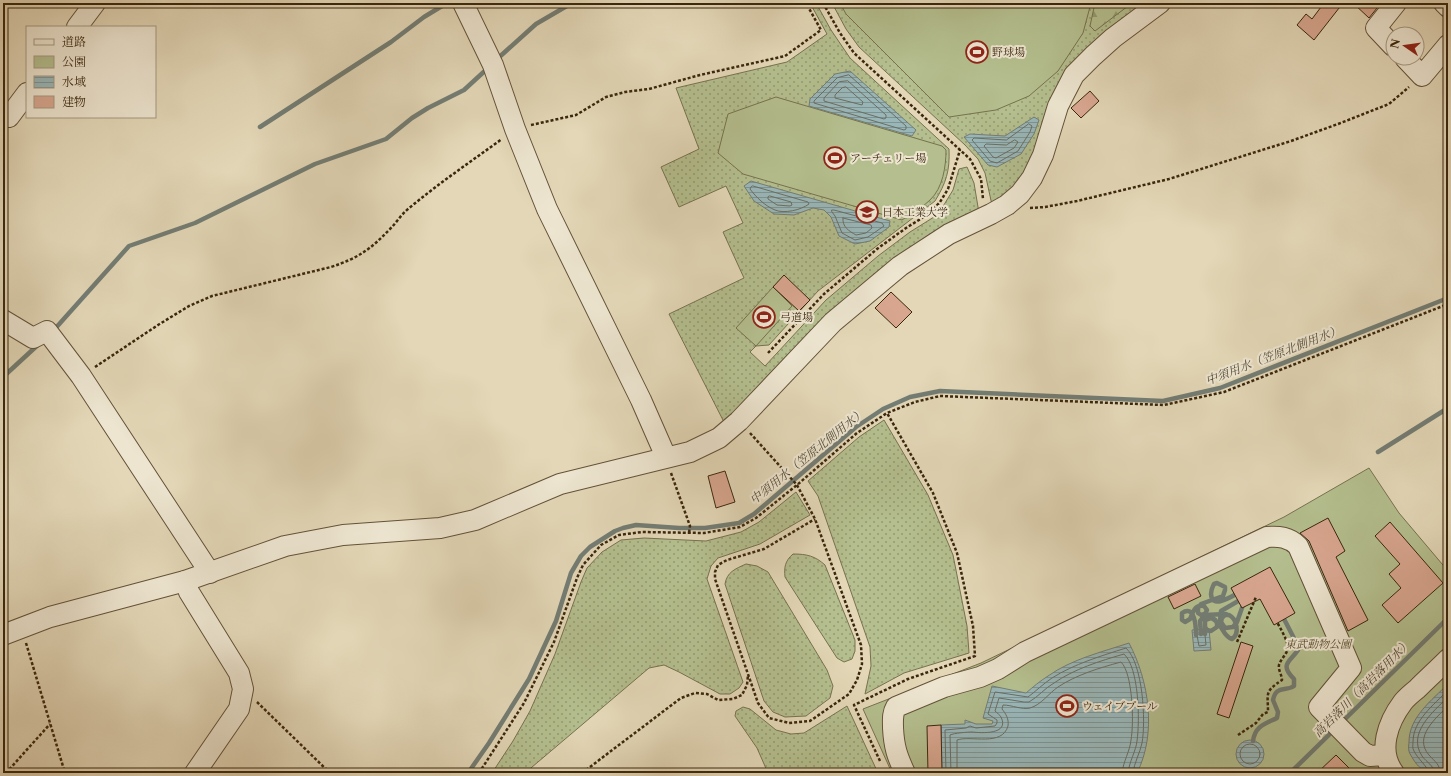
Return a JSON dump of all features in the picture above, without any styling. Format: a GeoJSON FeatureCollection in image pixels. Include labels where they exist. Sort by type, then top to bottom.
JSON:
{"type":"FeatureCollection","features":[{"type":"Feature","properties":{"kind":"street"},"geometry":{"type":"LineString","coordinates":[[78,26],[95,3]]}},
{"type":"Feature","properties":{"kind":"street"},"geometry":{"type":"LineString","coordinates":[[463,3],[493,65],[515,129],[547,209],[641,400],[668,464]]}},
{"type":"Feature","properties":{"kind":"street"},"geometry":{"type":"LineString","coordinates":[[3,635],[50,617],[210,573],[286,546],[343,535],[440,528],[475,520],[560,484],[668,464],[719,438],[740,421],[833,322],[900,266],[949,234],[986,217],[1007,205],[1020,194],[1032,178],[1043,155],[1058,106],[1074,75],[1092,56],[1113,38],[1160,3]]}},
{"type":"Feature","properties":{"kind":"street"},"geometry":{"type":"LineString","coordinates":[[1385,38],[1376,28],[1396,3]]}},
{"type":"Feature","properties":{"kind":"street"},"geometry":{"type":"LineString","coordinates":[[1444,3],[1448,7]]}},
{"type":"Feature","properties":{"kind":"street"},"geometry":{"type":"LineString","coordinates":[[1413,66],[1422,76],[1448,45]]}},
{"type":"Feature","properties":{"kind":"street"},"geometry":{"type":"LineString","coordinates":[[9,117],[26,94]]}},
{"type":"Feature","properties":{"kind":"street"},"geometry":{"type":"LineString","coordinates":[[3,320],[33,338],[47,331],[81,376],[210,573]]}},
{"type":"Feature","properties":{"kind":"street"},"geometry":{"type":"LineString","coordinates":[[905,773],[897,757],[894,744],[893,713],[896,707],[944,687],[980,677],[998,669],[1025,652],[1267,537],[1279,536],[1288,538],[1298,546],[1351,668],[1319,707],[1363,752],[1390,767]]}},
{"type":"Feature","properties":{"kind":"street"},"geometry":{"type":"LineString","coordinates":[[185,580],[189,592],[239,673],[243,689],[243,696],[239,709],[195,773]]}},
{"type":"Feature","properties":{"kind":"street"},"geometry":{"type":"LineString","coordinates":[[1390,767],[1386,739],[1389,728],[1404,701],[1448,659]]}},
{"type":"Feature","properties":{"kind":"path"},"geometry":{"type":"LineString","coordinates":[[81,376],[188,306],[212,296],[331,267],[349,261],[367,251],[382,237],[406,210],[448,177],[515,129],[576,115],[606,97],[625,92],[650,89],[700,75],[785,56],[820,30],[806,3]]}},
{"type":"Feature","properties":{"kind":"path"},"geometry":{"type":"LineString","coordinates":[[823,3],[840,33],[854,53],[970,159],[981,179],[986,217]]}},
{"type":"Feature","properties":{"kind":"path"},"geometry":{"type":"LineString","coordinates":[[1007,205],[1020,209],[1051,206],[1169,179],[1200,170],[1291,141],[1389,104],[1422,76]]}},
{"type":"Feature","properties":{"kind":"path"},"geometry":{"type":"LineString","coordinates":[[768,353],[824,294],[877,249],[930,213],[940,202],[948,189],[960,150]]}},
{"type":"Feature","properties":{"kind":"path"},"geometry":{"type":"LineString","coordinates":[[479,773],[505,734],[538,675],[554,642],[576,578],[583,565],[601,545],[619,535],[642,532],[689,534],[740,527],[756,518],[857,433],[887,413],[915,402],[940,396],[1164,405],[1224,392],[1448,304]]}},
{"type":"Feature","properties":{"kind":"path"},"geometry":{"type":"LineString","coordinates":[[882,766],[854,705],[908,679],[975,656],[973,626],[957,553],[933,493],[887,413]]}},
{"type":"Feature","properties":{"kind":"path"},"geometry":{"type":"LineString","coordinates":[[740,421],[797,485],[815,519],[861,645],[862,664],[857,680],[848,694],[810,721],[789,723],[769,718],[758,703],[715,579],[715,572],[718,565],[727,560],[764,549],[815,519]]}},
{"type":"Feature","properties":{"kind":"path"},"geometry":{"type":"LineString","coordinates":[[668,464],[690,526],[689,534]]}},
{"type":"Feature","properties":{"kind":"path"},"geometry":{"type":"LineString","coordinates":[[1238,642],[1256,598]]}},
{"type":"Feature","properties":{"kind":"path"},"geometry":{"type":"LineString","coordinates":[[1238,735],[1256,723],[1263,714],[1268,712],[1267,696],[1272,688],[1282,680],[1279,664],[1287,651],[1288,646],[1277,622]]}},
{"type":"Feature","properties":{"kind":"path"},"geometry":{"type":"LineString","coordinates":[[22,628],[65,773]]}},
{"type":"Feature","properties":{"kind":"path"},"geometry":{"type":"LineString","coordinates":[[582,773],[681,698],[695,693],[707,694],[718,700],[733,699],[742,695],[747,686],[748,672]]}},
{"type":"Feature","properties":{"kind":"path"},"geometry":{"type":"LineString","coordinates":[[243,689],[330,773]]}},
{"type":"Feature","properties":{"kind":"path"},"geometry":{"type":"LineString","coordinates":[[6,773],[50,724]]}},
{"type":"Feature","properties":{"kind":"green space","name":"日本工業大学"},"geometry":{"type":"Polygon","coordinates":[[[810,3],[816,3],[831,30],[850,58],[949,149],[948,170],[945,182],[935,201],[818,291],[769,345],[756,346],[750,352],[765,366],[826,300],[878,256],[910,232],[934,217],[942,208],[953,190],[959,169],[967,167],[974,183],[979,213],[946,227],[726,426],[669,314],[744,278],[723,232],[743,223],[726,186],[679,207],[661,167],[699,149],[676,88],[787,62],[827,34],[810,3]]]}},
{"type":"Feature","properties":{"kind":"green space","name":"野球場"},"geometry":{"type":"Polygon","coordinates":[[[832,3],[1149,3],[1094,46],[1025,175],[1010,191],[992,205],[985,173],[978,159],[965,145],[859,47],[846,29],[832,3]]]}},
{"type":"Feature","properties":{"kind":"green space","name":"野球場"},"geometry":{"type":"Polygon","coordinates":[[[840,3],[1091,3],[1083,33],[1058,71],[1029,96],[996,110],[949,117],[846,14],[840,3]]]}},
{"type":"Feature","properties":{"kind":"green space"},"geometry":{"type":"Polygon","coordinates":[[[1095,3],[1132,3],[1095,31],[1090,26],[1095,3]]]}},
{"type":"Feature","properties":{"kind":"green space","name":"アーチェリー場"},"geometry":{"type":"Polygon","coordinates":[[[776,97],[942,146],[946,150],[945,163],[943,176],[938,189],[927,203],[902,220],[743,174],[718,153],[728,114],[776,97]]]}},
{"type":"Feature","properties":{"kind":"green space","name":"弓道場"},"geometry":{"type":"Polygon","coordinates":[[[773,287],[792,306],[756,346],[736,328],[773,287]]]}},
{"type":"Feature","properties":{"kind":"green space"},"geometry":{"type":"Polygon","coordinates":[[[884,420],[928,495],[953,555],[967,626],[969,653],[904,673],[865,694],[871,666],[870,647],[818,496],[808,481],[859,437],[884,420]]]}},
{"type":"Feature","properties":{"kind":"green space","name":"東武動物公園"},"geometry":{"type":"Polygon","coordinates":[[[1369,468],[1399,513],[1448,571],[1448,773],[892,773],[863,709],[981,663],[1284,517],[1369,468]]]}},
{"type":"Feature","properties":{"kind":"green space"},"geometry":{"type":"Polygon","coordinates":[[[796,492],[810,515],[760,544],[718,558],[711,566],[707,579],[743,682],[739,688],[730,694],[720,694],[664,665],[649,668],[525,773],[492,773],[530,711],[555,654],[587,568],[602,552],[621,540],[644,538],[706,541],[741,532],[759,522],[796,492]]]}},
{"type":"Feature","properties":{"kind":"green space"},"geometry":{"type":"Polygon","coordinates":[[[793,554],[810,556],[818,559],[825,565],[855,640],[855,651],[852,659],[844,662],[837,658],[785,577],[786,564],[788,559],[793,554]]]}},
{"type":"Feature","properties":{"kind":"green space"},"geometry":{"type":"Polygon","coordinates":[[[746,564],[757,566],[768,572],[827,670],[833,686],[830,698],[806,716],[785,717],[773,712],[764,701],[725,584],[730,574],[735,569],[746,564]]]}},
{"type":"Feature","properties":{"kind":"green space"},"geometry":{"type":"Polygon","coordinates":[[[847,706],[878,773],[768,773],[757,748],[735,716],[736,711],[743,707],[750,709],[776,730],[791,734],[804,733],[847,706]]]}},
{"type":"Feature","properties":{"kind":"water"},"geometry":{"type":"Polygon","coordinates":[[[850,71],[916,130],[912,136],[809,106],[810,99],[835,74],[850,71]]]}},
{"type":"Feature","properties":{"kind":"water"},"geometry":{"type":"Polygon","coordinates":[[[1034,117],[1039,120],[1034,134],[1021,154],[997,167],[988,165],[964,137],[970,134],[1005,136],[1034,117]]]}},
{"type":"Feature","properties":{"kind":"water"},"geometry":{"type":"Polygon","coordinates":[[[751,181],[890,221],[889,227],[870,241],[855,244],[839,236],[831,217],[824,210],[813,208],[794,215],[774,214],[754,201],[744,186],[751,181]]]}},
{"type":"Feature","properties":{"kind":"water"},"geometry":{"type":"Polygon","coordinates":[[[1209,629],[1211,650],[1194,651],[1192,630],[1209,629]]]}},
{"type":"Feature","properties":{"kind":"water","name":"ウェイブプール"},"geometry":{"type":"Polygon","coordinates":[[[1129,643],[1142,674],[1148,707],[1149,724],[1147,741],[1137,773],[942,773],[941,725],[965,724],[965,720],[976,724],[992,724],[993,721],[983,718],[992,686],[1026,693],[1045,678],[1067,665],[1087,656],[1129,643]]]}},
{"type":"Feature","properties":{"kind":"water"},"geometry":{"type":"Polygon","coordinates":[[[1448,684],[1448,773],[1428,772],[1420,768],[1409,753],[1410,733],[1422,710],[1448,684]]]}},
{"type":"Feature","properties":{"kind":"water"},"geometry":{"type":"Polygon","coordinates":[[[1250,740],[1260,744],[1264,754],[1260,764],[1250,768],[1240,764],[1236,754],[1240,744],[1250,740]]]}},
{"type":"Feature","properties":{"kind":"building"},"geometry":{"type":"Polygon","coordinates":[[[1324,3],[1343,3],[1314,40],[1297,25],[1306,14],[1312,19],[1324,3]]]}},
{"type":"Feature","properties":{"kind":"building"},"geometry":{"type":"Polygon","coordinates":[[[1353,3],[1381,3],[1369,18],[1353,3]]]}},
{"type":"Feature","properties":{"kind":"building"},"geometry":{"type":"Polygon","coordinates":[[[1090,91],[1099,101],[1081,118],[1071,108],[1090,91]]]}},
{"type":"Feature","properties":{"kind":"building"},"geometry":{"type":"Polygon","coordinates":[[[784,275],[810,300],[799,311],[773,287],[784,275]]]}},
{"type":"Feature","properties":{"kind":"building"},"geometry":{"type":"Polygon","coordinates":[[[891,292],[912,312],[896,328],[875,308],[891,292]]]}},
{"type":"Feature","properties":{"kind":"building"},"geometry":{"type":"Polygon","coordinates":[[[725,471],[735,502],[716,508],[708,476],[725,471]]]}},
{"type":"Feature","properties":{"kind":"building"},"geometry":{"type":"Polygon","coordinates":[[[1328,518],[1345,551],[1336,557],[1368,620],[1348,631],[1309,541],[1300,533],[1328,518]]]}},
{"type":"Feature","properties":{"kind":"building"},"geometry":{"type":"Polygon","coordinates":[[[1390,522],[1443,583],[1398,623],[1382,605],[1401,588],[1389,574],[1400,564],[1375,536],[1390,522]]]}},
{"type":"Feature","properties":{"kind":"building"},"geometry":{"type":"Polygon","coordinates":[[[1270,567],[1295,613],[1274,625],[1260,599],[1242,608],[1231,588],[1270,567]]]}},
{"type":"Feature","properties":{"kind":"building"},"geometry":{"type":"Polygon","coordinates":[[[1195,584],[1201,596],[1174,609],[1168,597],[1195,584]]]}},
{"type":"Feature","properties":{"kind":"building"},"geometry":{"type":"Polygon","coordinates":[[[1241,642],[1253,646],[1229,718],[1217,714],[1241,642]]]}},
{"type":"Feature","properties":{"kind":"building"},"geometry":{"type":"Polygon","coordinates":[[[941,725],[942,773],[928,773],[927,726],[941,725]]]}},
{"type":"Feature","properties":{"kind":"building"},"geometry":{"type":"Polygon","coordinates":[[[1336,755],[1354,773],[1317,773],[1336,755]]]}},
{"type":"Feature","properties":{"kind":"waterway"},"geometry":{"type":"LineString","coordinates":[[260,127],[391,42],[424,17],[447,3]]}},
{"type":"Feature","properties":{"kind":"waterway"},"geometry":{"type":"LineString","coordinates":[[496,60],[536,24],[572,3]]}},
{"type":"Feature","properties":{"kind":"waterway"},"geometry":{"type":"LineString","coordinates":[[53,331],[129,246],[195,223],[315,164],[386,139],[412,118],[428,108],[464,90],[488,68]]}},
{"type":"Feature","properties":{"kind":"waterway","name":"中須用水（笠原北側用水）"},"geometry":{"type":"LineString","coordinates":[[468,773],[489,743],[529,679],[556,621],[571,573],[581,556],[590,547],[615,531],[636,525],[705,528],[739,523],[754,514],[856,427],[883,409],[910,397],[940,391],[1163,401],[1220,388],[1448,298]]}},
{"type":"Feature","properties":{"kind":"waterway"},"geometry":{"type":"LineString","coordinates":[[3,377],[40,343]]}},
{"type":"Feature","properties":{"kind":"waterway"},"geometry":{"type":"LineString","coordinates":[[1378,452],[1448,408]]}},
{"type":"Feature","properties":{"kind":"waterway"},"geometry":{"type":"LineString","coordinates":[[1196,635],[1195,622],[1192,614],[1186,611],[1182,613],[1182,620],[1185,622],[1190,619],[1191,616],[1192,614],[1196,607],[1198,606],[1201,606],[1204,606],[1207,610],[1205,614],[1201,615],[1198,613],[1198,608],[1201,604],[1223,596],[1225,590],[1225,587],[1217,583],[1214,584],[1211,594],[1212,599],[1215,601],[1228,599],[1240,592]]}},
{"type":"Feature","properties":{"kind":"waterway"},"geometry":{"type":"LineString","coordinates":[[1220,621],[1221,611],[1240,600]]}},
{"type":"Feature","properties":{"kind":"waterway"},"geometry":{"type":"LineString","coordinates":[[1205,634],[1205,620],[1210,618],[1212,618],[1215,620],[1217,627],[1211,631],[1207,630],[1205,627],[1205,620],[1211,618],[1215,620],[1226,635],[1232,639],[1236,634],[1237,630],[1236,627],[1236,623],[1229,615],[1225,615],[1222,618],[1221,622],[1225,628],[1233,627],[1237,622],[1243,605]]}},
{"type":"Feature","properties":{"kind":"waterway"},"geometry":{"type":"LineString","coordinates":[[1201,634],[1200,621],[1205,615],[1226,614]]}},
{"type":"Feature","properties":{"kind":"waterway","name":"高岩落川（高岩落用水）"},"geometry":{"type":"LineString","coordinates":[[1341,723],[1448,618]]}},
{"type":"Feature","properties":{"kind":"waterway"},"geometry":{"type":"LineString","coordinates":[[1253,741],[1256,732],[1261,726],[1277,718],[1278,712],[1273,700],[1276,692],[1294,686],[1294,679],[1287,670],[1287,663],[1298,650],[1297,644],[1284,619]]}},
{"type":"Feature","properties":{"kind":"waterway","name":"高岩落川（高岩落用水）"},"geometry":{"type":"LineString","coordinates":[[1290,773],[1335,729]]}},
{"type":"Feature","properties":{"kind":"place","name":"野球場"},"geometry":{"type":"Point","coordinates":[977,52]}},
{"type":"Feature","properties":{"kind":"place","name":"アーチェリー場"},"geometry":{"type":"Point","coordinates":[835,158]}},
{"type":"Feature","properties":{"kind":"place","name":"日本工業大学"},"geometry":{"type":"Point","coordinates":[867,212]}},
{"type":"Feature","properties":{"kind":"place","name":"弓道場"},"geometry":{"type":"Point","coordinates":[764,317]}},
{"type":"Feature","properties":{"kind":"place","name":"ウェイブプール"},"geometry":{"type":"Point","coordinates":[1067,706]}}]}
